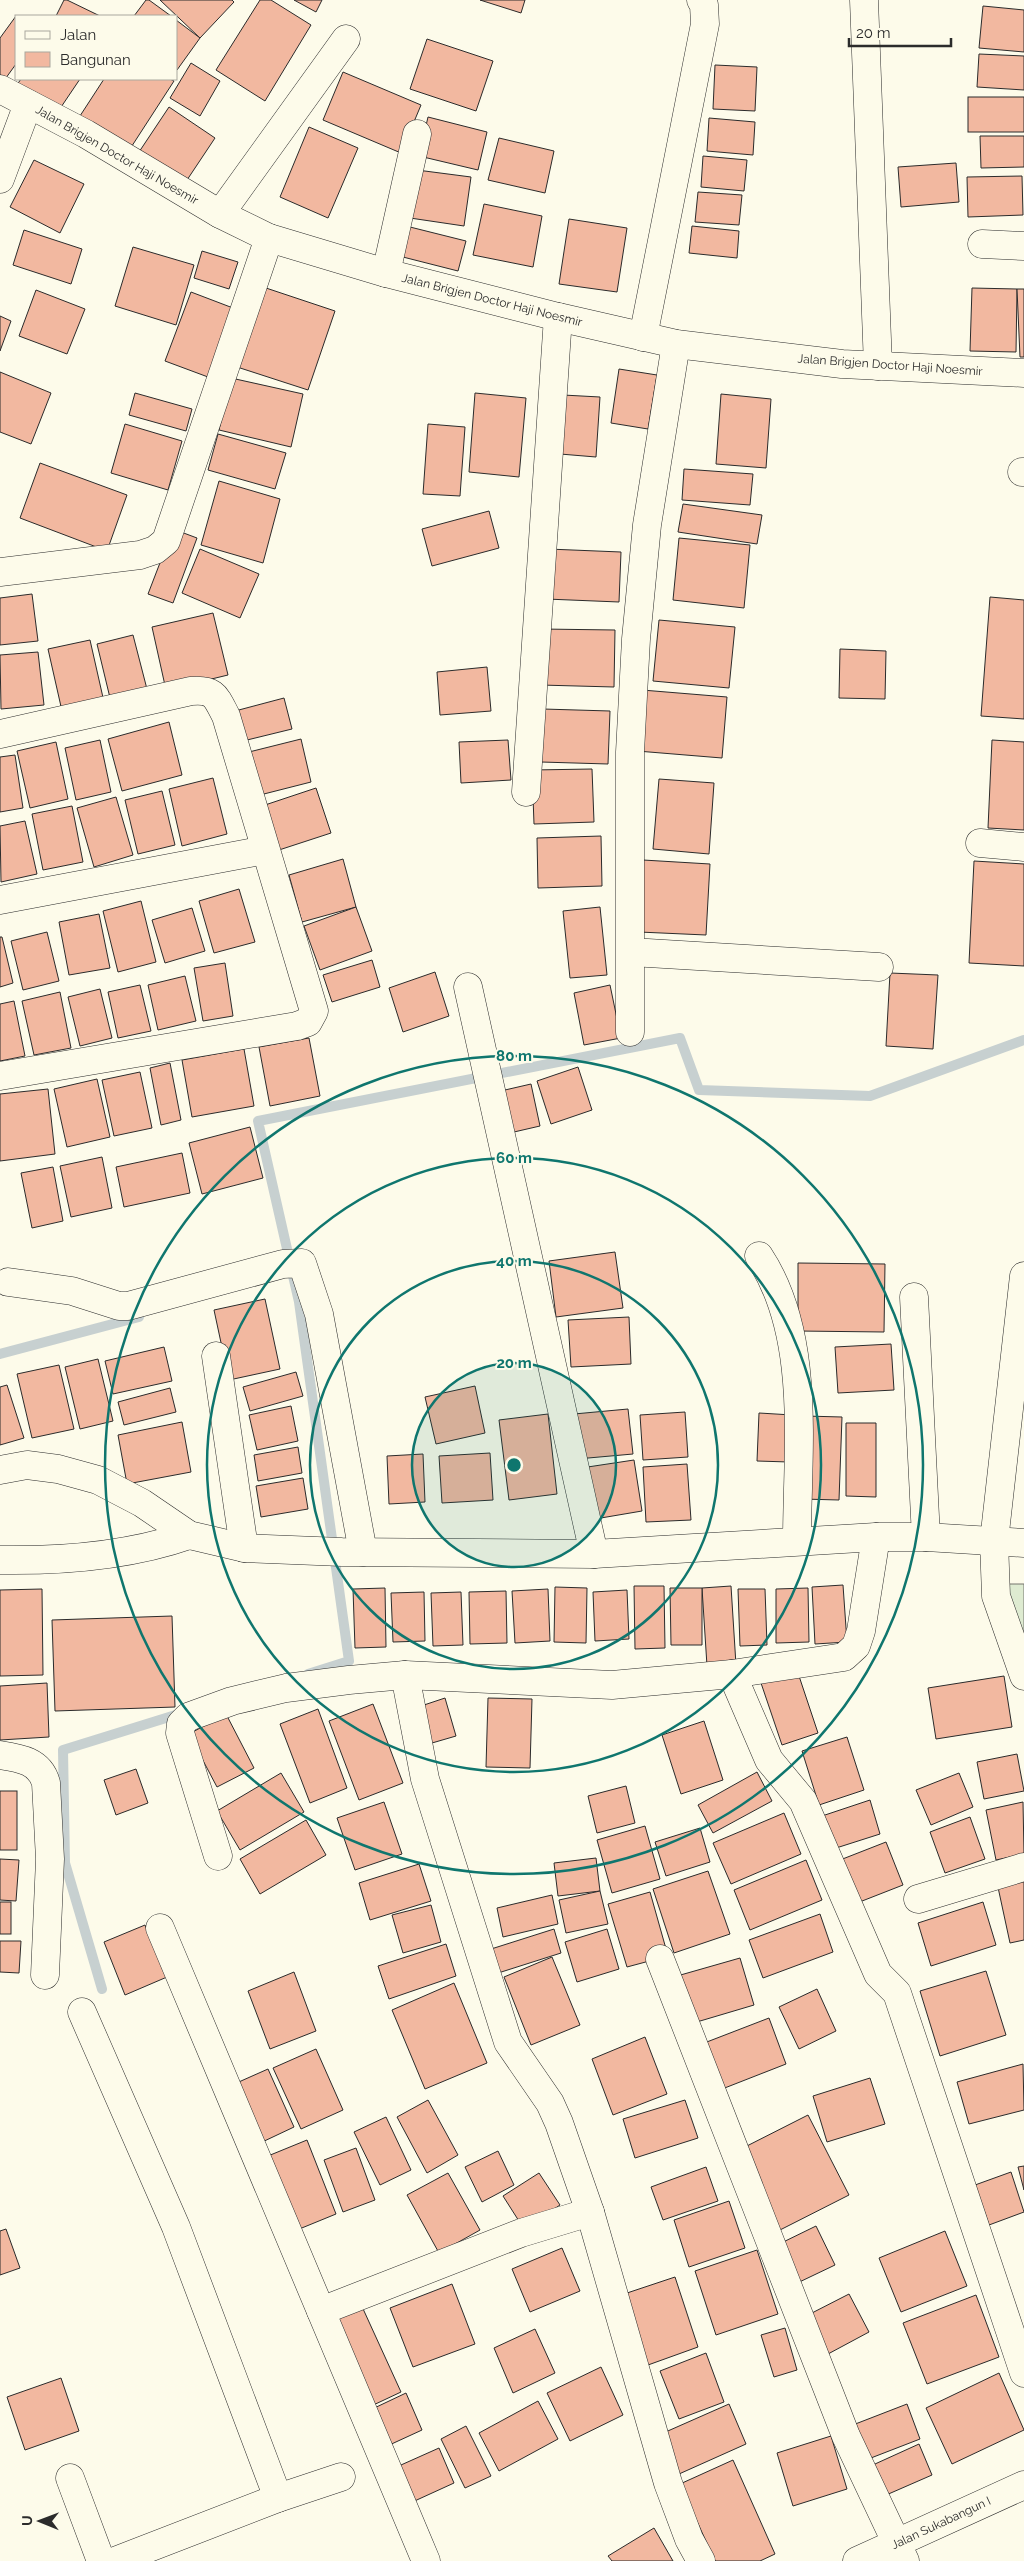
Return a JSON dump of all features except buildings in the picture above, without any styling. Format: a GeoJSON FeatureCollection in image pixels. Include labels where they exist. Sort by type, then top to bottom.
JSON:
{"type":"FeatureCollection","features":[{"type":"Feature","properties":{"kind":"street"},"geometry":{"type":"LineString","coordinates":[[643,337],[705,24],[704,5],[701,0]]}},
{"type":"Feature","properties":{"kind":"street"},"geometry":{"type":"LineString","coordinates":[[864,0],[878,366]]}},
{"type":"Feature","properties":{"kind":"street"},"geometry":{"type":"LineString","coordinates":[[220,214],[346,39]]}},
{"type":"Feature","properties":{"kind":"street","name":"Jalan Brigjen Doctor Haji Noesmir"},"geometry":{"type":"LineString","coordinates":[[0,89],[86,134],[220,214],[269,238],[386,272],[558,317],[676,344],[878,366],[1024,373]]}},
{"type":"Feature","properties":{"kind":"street"},"geometry":{"type":"LineString","coordinates":[[0,179],[28,104]]}},
{"type":"Feature","properties":{"kind":"street"},"geometry":{"type":"LineString","coordinates":[[386,272],[417,134]]}},
{"type":"Feature","properties":{"kind":"street"},"geometry":{"type":"LineString","coordinates":[[0,572],[140,554],[155,550],[166,541],[269,238]]}},
{"type":"Feature","properties":{"kind":"street"},"geometry":{"type":"LineString","coordinates":[[982,244],[1024,246]]}},
{"type":"Feature","properties":{"kind":"street"},"geometry":{"type":"LineString","coordinates":[[526,792],[558,317]]}},
{"type":"Feature","properties":{"kind":"street"},"geometry":{"type":"LineString","coordinates":[[630,1032],[630,752],[636,639],[647,525],[676,344]]}},
{"type":"Feature","properties":{"kind":"street"},"geometry":{"type":"LineString","coordinates":[[0,734],[205,690],[215,696],[226,716],[314,1011],[308,1022],[297,1026],[0,1076]]}},
{"type":"Feature","properties":{"kind":"street"},"geometry":{"type":"LineString","coordinates":[[980,843],[1024,847]]}},
{"type":"Feature","properties":{"kind":"street"},"geometry":{"type":"LineString","coordinates":[[0,900],[265,850]]}},
{"type":"Feature","properties":{"kind":"street"},"geometry":{"type":"LineString","coordinates":[[631,952],[878,967]]}},
{"type":"Feature","properties":{"kind":"street"},"geometry":{"type":"LineString","coordinates":[[468,987],[594,1554]]}},
{"type":"Feature","properties":{"kind":"street"},"geometry":{"type":"LineString","coordinates":[[759,1256],[771,1274],[782,1301],[795,1356],[798,1397],[797,1541]]}},
{"type":"Feature","properties":{"kind":"street"},"geometry":{"type":"LineString","coordinates":[[8,1282],[72,1291],[119,1306],[128,1306],[291,1263],[306,1269],[319,1314],[341,1551]]}},
{"type":"Feature","properties":{"kind":"street"},"geometry":{"type":"LineString","coordinates":[[1024,1276],[994,1541],[996,1596],[1024,1676]]}},
{"type":"Feature","properties":{"kind":"street"},"geometry":{"type":"LineString","coordinates":[[914,1297],[926,1537]]}},
{"type":"Feature","properties":{"kind":"street"},"geometry":{"type":"LineString","coordinates":[[216,1356],[244,1548]]}},
{"type":"Feature","properties":{"kind":"street"},"geometry":{"type":"LineString","coordinates":[[0,1470],[27,1465],[58,1469],[98,1480],[142,1503],[189,1535],[244,1548],[594,1554],[876,1536],[1024,1543]]}},
{"type":"Feature","properties":{"kind":"street"},"geometry":{"type":"LineString","coordinates":[[0,1560],[43,1561],[107,1554],[155,1547],[189,1535]]}},
{"type":"Feature","properties":{"kind":"street"},"geometry":{"type":"LineString","coordinates":[[218,1856],[180,1733],[183,1722],[188,1717],[232,1701],[286,1688],[404,1675],[612,1685],[732,1674],[844,1657],[856,1646],[861,1631],[876,1536]]}},
{"type":"Feature","properties":{"kind":"street"},"geometry":{"type":"LineString","coordinates":[[732,1674],[769,1760],[804,1801],[878,1974],[897,1993],[1024,2373]]}},
{"type":"Feature","properties":{"kind":"street"},"geometry":{"type":"LineString","coordinates":[[404,1675],[425,1779],[508,2042],[550,2103],[560,2123],[590,2212],[668,2483],[689,2539],[701,2561]]}},
{"type":"Feature","properties":{"kind":"street"},"geometry":{"type":"LineString","coordinates":[[0,1754],[23,1759],[35,1765],[44,1774],[46,1783],[50,1859],[45,1975]]}},
{"type":"Feature","properties":{"kind":"street"},"geometry":{"type":"LineString","coordinates":[[918,1898],[1024,1867]]}},
{"type":"Feature","properties":{"kind":"street"},"geometry":{"type":"LineString","coordinates":[[160,1928],[426,2561]]}},
{"type":"Feature","properties":{"kind":"street"},"geometry":{"type":"LineString","coordinates":[[660,1959],[846,2436],[900,2553]]}},
{"type":"Feature","properties":{"kind":"street"},"geometry":{"type":"LineString","coordinates":[[82,2012],[176,2227],[278,2498]]}},
{"type":"Feature","properties":{"kind":"street"},"geometry":{"type":"LineString","coordinates":[[321,2311],[521,2233],[590,2212]]}},
{"type":"Feature","properties":{"kind":"street"},"geometry":{"type":"LineString","coordinates":[[115,2561],[278,2498],[341,2477]]}},
{"type":"Feature","properties":{"kind":"street"},"geometry":{"type":"LineString","coordinates":[[70,2478],[101,2561]]}},
{"type":"Feature","properties":{"kind":"street","name":"Jalan Sukabangun I"},"geometry":{"type":"LineString","coordinates":[[858,2561],[900,2553],[1022,2490]]}},
{"type":"Feature","properties":{"kind":"green space"},"geometry":{"type":"Polygon","coordinates":[[[1001,1584],[1024,1584],[1024,1651],[1001,1584]]]}},
{"type":"Feature","properties":{"kind":"waterway"},"geometry":{"type":"LineString","coordinates":[[290,1262],[258,1121],[680,1038],[699,1090],[870,1096],[1024,1040]]}},
{"type":"Feature","properties":{"kind":"waterway"},"geometry":{"type":"LineString","coordinates":[[293,1276],[299,1302],[349,1661],[308,1674]]}},
{"type":"Feature","properties":{"kind":"waterway"},"geometry":{"type":"LineString","coordinates":[[0,1354],[139,1317]]}},
{"type":"Feature","properties":{"kind":"waterway"},"geometry":{"type":"LineString","coordinates":[[102,1989],[65,1863],[63,1750],[182,1713]]}}]}
